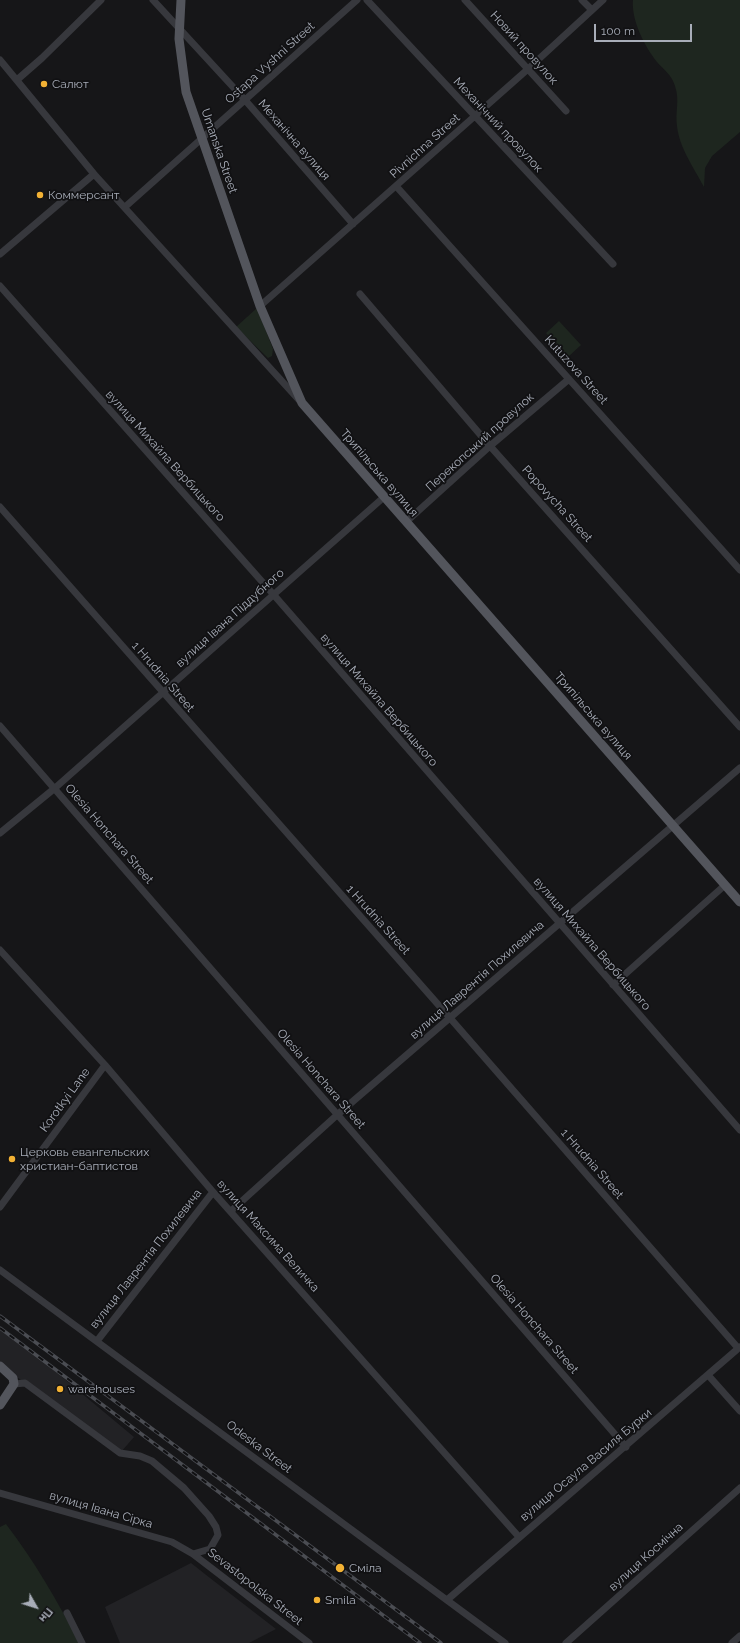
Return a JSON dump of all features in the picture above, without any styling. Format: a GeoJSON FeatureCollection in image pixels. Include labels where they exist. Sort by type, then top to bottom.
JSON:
{"type":"FeatureCollection","features":[{"type":"Feature","properties":{"kind":"main road","name":"Umanska Street"},"geometry":{"type":"LineString","coordinates":[[181,0],[178,27],[186,92],[260,306],[302,403]]}},
{"type":"Feature","properties":{"kind":"main road","name":"Трипільська вулиця"},"geometry":{"type":"LineString","coordinates":[[302,403],[740,902]]}},
{"type":"Feature","properties":{"kind":"main road"},"geometry":{"type":"LineString","coordinates":[[0,1366],[13,1378],[14,1384],[0,1405]]}},
{"type":"Feature","properties":{"kind":"street"},"geometry":{"type":"LineString","coordinates":[[18,79],[42,58],[101,0]]}},
{"type":"Feature","properties":{"kind":"street","name":"Механічна вулиця"},"geometry":{"type":"LineString","coordinates":[[153,0],[245,100],[353,224]]}},
{"type":"Feature","properties":{"kind":"street","name":"Ostapa Vyshni Street"},"geometry":{"type":"LineString","coordinates":[[125,207],[358,0]]}},
{"type":"Feature","properties":{"kind":"street","name":"Механічний провулок"},"geometry":{"type":"LineString","coordinates":[[367,0],[613,264]]}},
{"type":"Feature","properties":{"kind":"street","name":"Новий провулок"},"geometry":{"type":"LineString","coordinates":[[465,0],[566,111]]}},
{"type":"Feature","properties":{"kind":"street"},"geometry":{"type":"LineString","coordinates":[[582,0],[592,10]]}},
{"type":"Feature","properties":{"kind":"street","name":"Pivnichna Street"},"geometry":{"type":"LineString","coordinates":[[260,306],[528,69],[603,0]]}},
{"type":"Feature","properties":{"kind":"street","name":"Трипільська вулиця"},"geometry":{"type":"LineString","coordinates":[[0,60],[18,79],[94,174],[302,403]]}},
{"type":"Feature","properties":{"kind":"street"},"geometry":{"type":"LineString","coordinates":[[0,254],[94,174]]}},
{"type":"Feature","properties":{"kind":"street","name":"Kutuzova Street"},"geometry":{"type":"LineString","coordinates":[[396,186],[740,570]]}},
{"type":"Feature","properties":{"kind":"street","name":"вулиця Михайла Вербицького"},"geometry":{"type":"LineString","coordinates":[[0,286],[273,594],[740,1130]]}},
{"type":"Feature","properties":{"kind":"street","name":"Popovycha Street"},"geometry":{"type":"LineString","coordinates":[[360,294],[490,446],[740,727]]}},
{"type":"Feature","properties":{"kind":"street","name":"Перекопський провулок"},"geometry":{"type":"LineString","coordinates":[[406,522],[490,446],[569,379]]}},
{"type":"Feature","properties":{"kind":"street","name":"вулиця Івана Піддубного"},"geometry":{"type":"LineString","coordinates":[[0,833],[54,788],[384,497]]}},
{"type":"Feature","properties":{"kind":"street","name":"1 Hrudnia Street"},"geometry":{"type":"LineString","coordinates":[[0,507],[739,1348]]}},
{"type":"Feature","properties":{"kind":"street","name":"Olesia Honchara Street"},"geometry":{"type":"LineString","coordinates":[[0,726],[626,1447]]}},
{"type":"Feature","properties":{"kind":"street","name":"вулиця Лаврентія Похилевича"},"geometry":{"type":"LineString","coordinates":[[231,1210],[337,1115],[740,768]]}},
{"type":"Feature","properties":{"kind":"street"},"geometry":{"type":"LineString","coordinates":[[613,985],[725,885]]}},
{"type":"Feature","properties":{"kind":"street","name":"вулиця Максима Величка"},"geometry":{"type":"LineString","coordinates":[[1,952],[105,1064],[213,1192],[231,1210],[519,1537]]}},
{"type":"Feature","properties":{"kind":"street","name":"Korotkyi Lane"},"geometry":{"type":"LineString","coordinates":[[0,1207],[105,1064]]}},
{"type":"Feature","properties":{"kind":"street","name":"вулиця Лаврентія Похилевича"},"geometry":{"type":"LineString","coordinates":[[97,1341],[213,1192]]}},
{"type":"Feature","properties":{"kind":"street","name":"Odeska Street"},"geometry":{"type":"LineString","coordinates":[[0,1270],[505,1643]]}},
{"type":"Feature","properties":{"kind":"street","name":"вулиця Осаула Василя Бурки"},"geometry":{"type":"LineString","coordinates":[[447,1600],[739,1348]]}},
{"type":"Feature","properties":{"kind":"street"},"geometry":{"type":"LineString","coordinates":[[708,1375],[740,1411]]}},
{"type":"Feature","properties":{"kind":"street","name":"Sevastopolska Street"},"geometry":{"type":"LineString","coordinates":[[14,1384],[25,1383],[120,1453],[140,1456],[152,1462],[184,1488],[209,1516],[216,1527],[218,1535],[210,1548],[193,1554]]}},
{"type":"Feature","properties":{"kind":"street","name":"вулиця Космічна"},"geometry":{"type":"LineString","coordinates":[[566,1643],[740,1488]]}},
{"type":"Feature","properties":{"kind":"street","name":"вулиця Івана Сірка"},"geometry":{"type":"LineString","coordinates":[[0,1493],[172,1542],[193,1554]]}},
{"type":"Feature","properties":{"kind":"street","name":"Sevastopolska Street"},"geometry":{"type":"LineString","coordinates":[[193,1554],[309,1643]]}},
{"type":"Feature","properties":{"kind":"street"},"geometry":{"type":"LineString","coordinates":[[66,1613],[82,1643]]}},
{"type":"Feature","properties":{"kind":"street"},"geometry":{"type":"LineString","coordinates":[[732,1643],[740,1636]]}},
{"type":"Feature","properties":{"kind":"shaded area"},"geometry":{"type":"Polygon","coordinates":[[[633,0],[740,0],[740,132],[712,156],[705,168],[704,187],[678,134],[677,96],[674,82],[652,56],[640,33],[634,16],[633,0]]]}},
{"type":"Feature","properties":{"kind":"shaded area"},"geometry":{"type":"Polygon","coordinates":[[[257,308],[273,349],[272,356],[268,358],[236,327],[257,308]]]}},
{"type":"Feature","properties":{"kind":"shaded area"},"geometry":{"type":"Polygon","coordinates":[[[559,321],[581,345],[568,357],[546,333],[559,321]]]}},
{"type":"Feature","properties":{"kind":"shaded area","name":"warehouses"},"geometry":{"type":"Polygon","coordinates":[[[0,1330],[44,1362],[134,1437],[121,1452],[0,1365],[0,1330]]]}},
{"type":"Feature","properties":{"kind":"shaded area"},"geometry":{"type":"Polygon","coordinates":[[[6,1524],[45,1582],[79,1643],[0,1643],[0,1527],[6,1524]]]}},
{"type":"Feature","properties":{"kind":"shaded area"},"geometry":{"type":"Polygon","coordinates":[[[191,1563],[276,1629],[249,1643],[120,1643],[105,1607],[191,1563]]]}},
{"type":"Feature","properties":{"kind":"railway"},"geometry":{"type":"LineString","coordinates":[[0,1316],[441,1643]]}},
{"type":"Feature","properties":{"kind":"railway"},"geometry":{"type":"LineString","coordinates":[[0,1328],[420,1643]]}},
{"type":"Feature","properties":{"kind":"place","name":"Салют"},"geometry":{"type":"Point","coordinates":[44,84]}},
{"type":"Feature","properties":{"kind":"place","name":"Коммерсант"},"geometry":{"type":"Point","coordinates":[40,195]}},
{"type":"Feature","properties":{"kind":"place","name":"Церковь евангельских христиан-баптистов"},"geometry":{"type":"Point","coordinates":[12,1159]}},
{"type":"Feature","properties":{"kind":"place","name":"warehouses"},"geometry":{"type":"Point","coordinates":[60,1389]}},
{"type":"Feature","properties":{"kind":"place","name":"Сміла"},"geometry":{"type":"Point","coordinates":[340,1568]}},
{"type":"Feature","properties":{"kind":"place","name":"Smila"},"geometry":{"type":"Point","coordinates":[317,1600]}}]}
